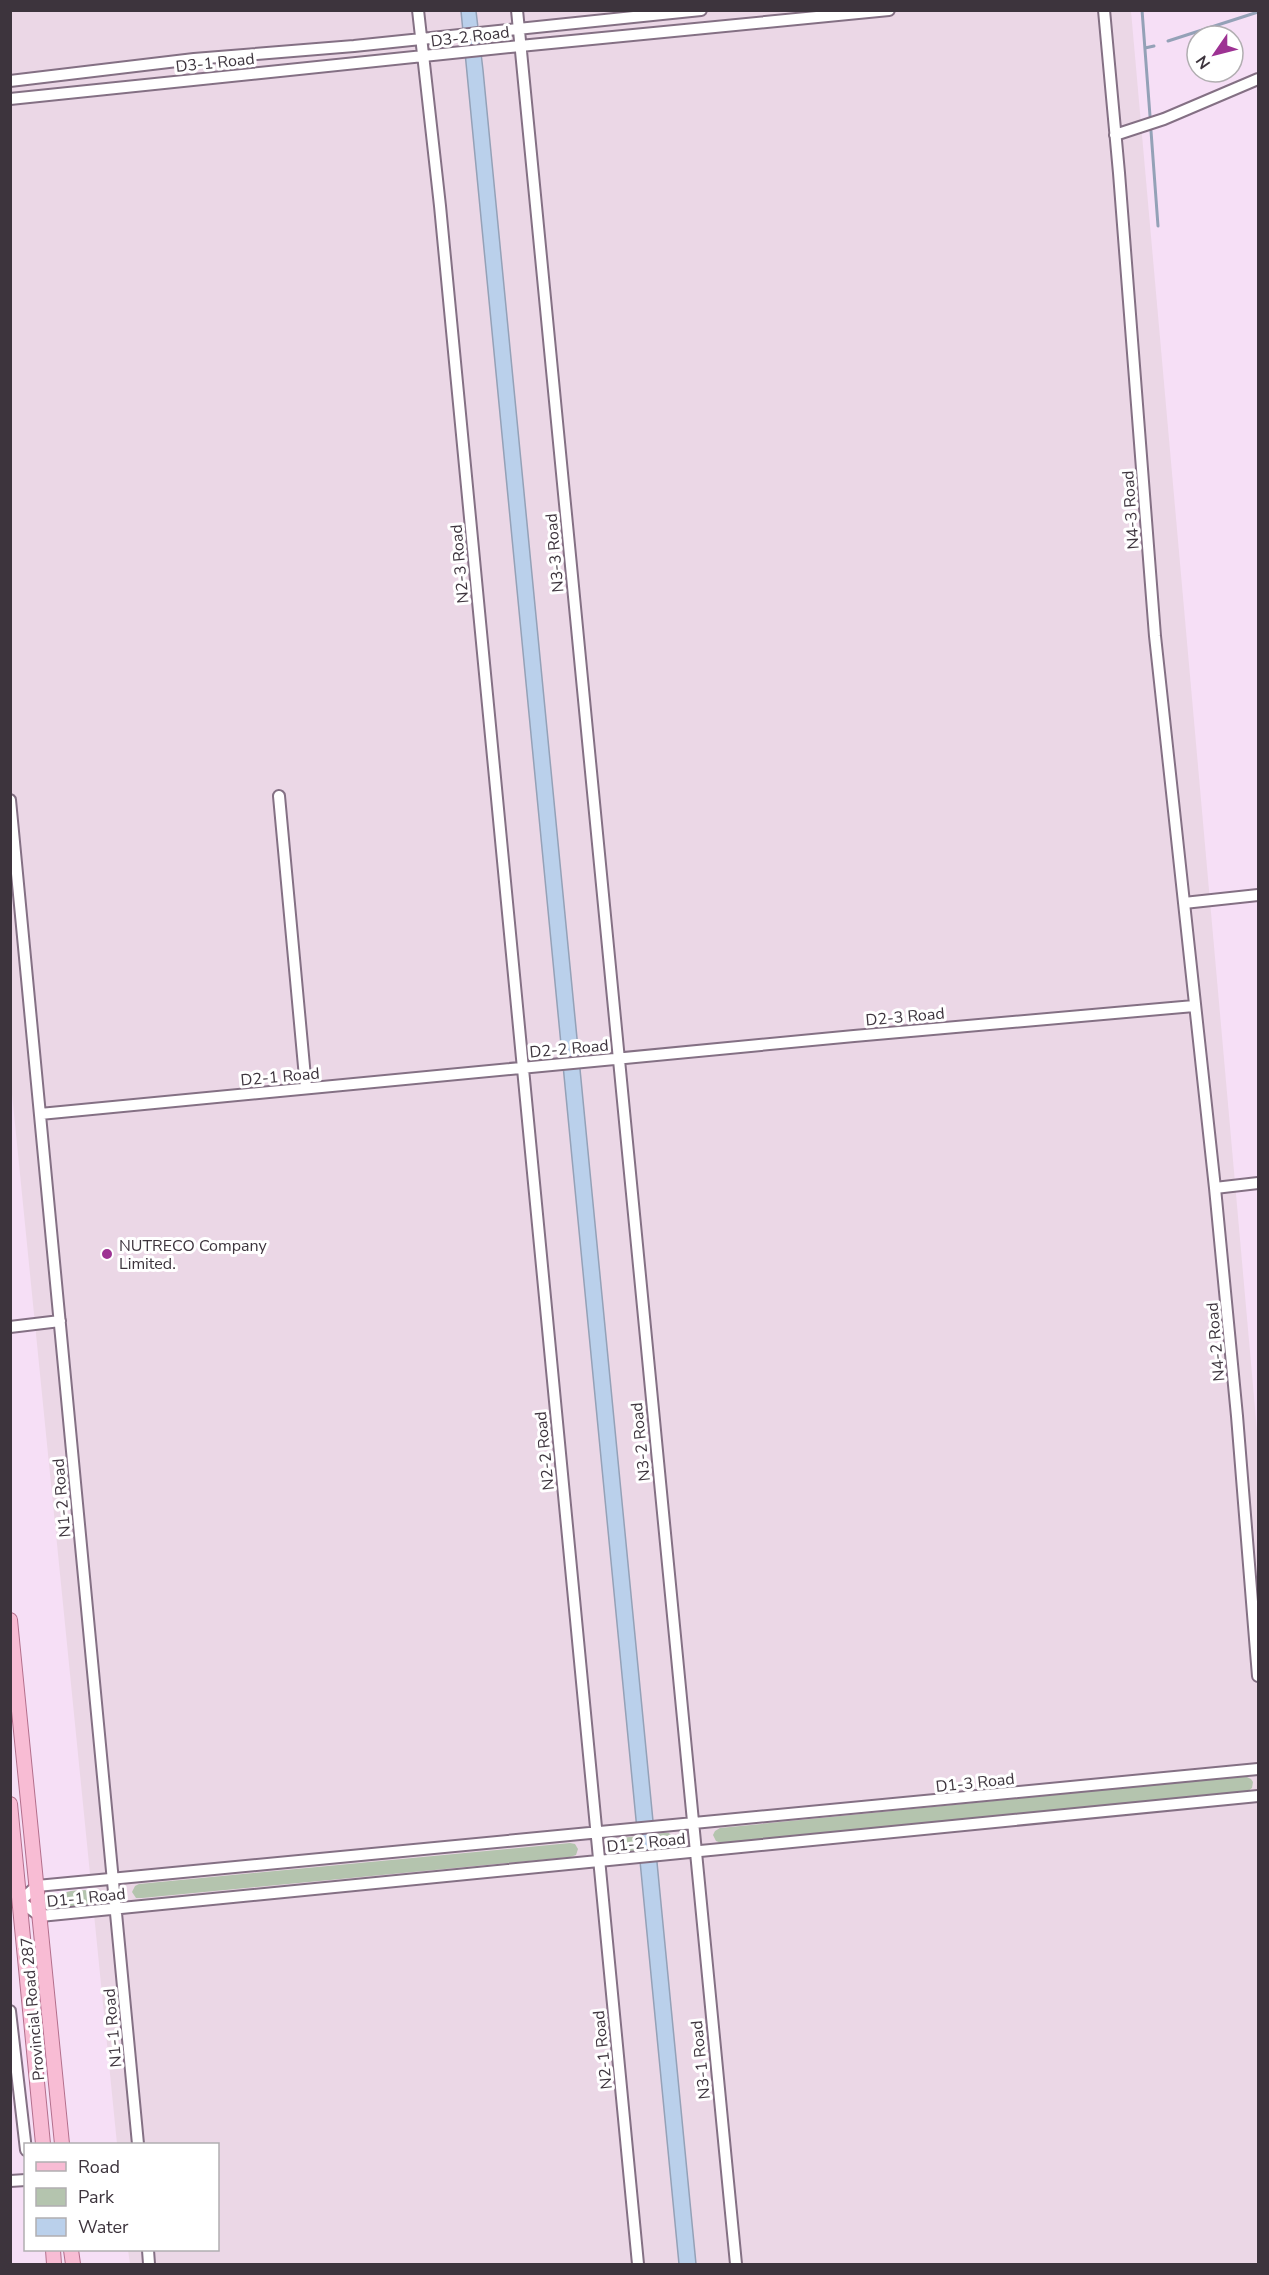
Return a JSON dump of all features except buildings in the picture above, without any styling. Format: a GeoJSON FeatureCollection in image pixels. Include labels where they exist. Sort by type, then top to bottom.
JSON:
{"type":"FeatureCollection","features":[{"type":"Feature","properties":{"kind":"main road","name":"Provincial Road 287"},"geometry":{"type":"LineString","coordinates":[[10,1620],[62,2143]]}},
{"type":"Feature","properties":{"kind":"main road","name":"Provincial Road 287"},"geometry":{"type":"LineString","coordinates":[[10,1804],[15,1902],[43,2143]]}},
{"type":"Feature","properties":{"kind":"street","name":"N2-3 Road"},"geometry":{"type":"LineString","coordinates":[[418,10],[440,206],[522,1068]]}},
{"type":"Feature","properties":{"kind":"street","name":"N3-3 Road"},"geometry":{"type":"LineString","coordinates":[[517,10],[618,1059]]}},
{"type":"Feature","properties":{"kind":"street","name":"D3-2 Road"},"geometry":{"type":"LineString","coordinates":[[421,38],[701,10]]}},
{"type":"Feature","properties":{"kind":"street","name":"D3-2 Road"},"geometry":{"type":"LineString","coordinates":[[423,57],[889,10]]}},
{"type":"Feature","properties":{"kind":"street","name":"N4-3 Road"},"geometry":{"type":"LineString","coordinates":[[1104,10],[1155,636],[1194,1006]]}},
{"type":"Feature","properties":{"kind":"street","name":"D3-1 Road"},"geometry":{"type":"LineString","coordinates":[[10,81],[194,59],[421,38]]}},
{"type":"Feature","properties":{"kind":"street","name":"D3-1 Road"},"geometry":{"type":"LineString","coordinates":[[10,99],[423,57]]}},
{"type":"Feature","properties":{"kind":"street"},"geometry":{"type":"LineString","coordinates":[[1115,135],[1164,119],[1258,78]]}},
{"type":"Feature","properties":{"kind":"street"},"geometry":{"type":"LineString","coordinates":[[279,796],[306,1088]]}},
{"type":"Feature","properties":{"kind":"street","name":"N1-2 Road"},"geometry":{"type":"LineString","coordinates":[[10,800],[116,1908]]}},
{"type":"Feature","properties":{"kind":"street"},"geometry":{"type":"LineString","coordinates":[[1184,903],[1258,895]]}},
{"type":"Feature","properties":{"kind":"street","name":"D2-3 Road"},"geometry":{"type":"LineString","coordinates":[[618,1059],[1194,1006]]}},
{"type":"Feature","properties":{"kind":"street","name":"N4-2 Road"},"geometry":{"type":"LineString","coordinates":[[1194,1006],[1215,1188],[1258,1676]]}},
{"type":"Feature","properties":{"kind":"street","name":"D2-2 Road"},"geometry":{"type":"LineString","coordinates":[[522,1068],[618,1059]]}},
{"type":"Feature","properties":{"kind":"street","name":"N3-2 Road"},"geometry":{"type":"LineString","coordinates":[[618,1059],[697,1852]]}},
{"type":"Feature","properties":{"kind":"street","name":"D2-1 Road"},"geometry":{"type":"LineString","coordinates":[[40,1114],[522,1068]]}},
{"type":"Feature","properties":{"kind":"street","name":"N2-2 Road"},"geometry":{"type":"LineString","coordinates":[[522,1068],[596,1832]]}},
{"type":"Feature","properties":{"kind":"street"},"geometry":{"type":"LineString","coordinates":[[1215,1188],[1258,1183]]}},
{"type":"Feature","properties":{"kind":"street"},"geometry":{"type":"LineString","coordinates":[[10,1327],[60,1322]]}},
{"type":"Feature","properties":{"kind":"street","name":"D1-3 Road"},"geometry":{"type":"LineString","coordinates":[[694,1823],[1258,1769]]}},
{"type":"Feature","properties":{"kind":"street"},"geometry":{"type":"LineString","coordinates":[[697,1852],[1258,1796]]}},
{"type":"Feature","properties":{"kind":"street","name":"D1-2 Road"},"geometry":{"type":"LineString","coordinates":[[596,1832],[694,1823]]}},
{"type":"Feature","properties":{"kind":"street","name":"N2-1 Road"},"geometry":{"type":"LineString","coordinates":[[596,1832],[639,2265]]}},
{"type":"Feature","properties":{"kind":"street","name":"D1-1 Road"},"geometry":{"type":"LineString","coordinates":[[596,1832],[37,1886],[15,1902],[40,1917],[598,1863]]}},
{"type":"Feature","properties":{"kind":"street","name":"D1-2 Road"},"geometry":{"type":"LineString","coordinates":[[598,1863],[697,1852]]}},
{"type":"Feature","properties":{"kind":"street","name":"N3-1 Road"},"geometry":{"type":"LineString","coordinates":[[697,1852],[712,2036],[736,2265]]}},
{"type":"Feature","properties":{"kind":"street","name":"N1-1 Road"},"geometry":{"type":"LineString","coordinates":[[116,1908],[138,2143]]}},
{"type":"Feature","properties":{"kind":"street"},"geometry":{"type":"LineString","coordinates":[[10,2011],[25,2143]]}},
{"type":"Feature","properties":{"kind":"shaded area"},"geometry":{"type":"Polygon","coordinates":[[[10,11],[1131,11],[1258,1442],[1258,2264],[130,2264],[128,2251],[219,2251],[219,2143],[117,2143],[11,1084],[10,11]]]}},
{"type":"Feature","properties":{"kind":"green space"},"geometry":{"type":"Polygon","coordinates":[[[1245,1776],[1253,1782],[1252,1788],[1248,1791],[721,1843],[716,1841],[713,1835],[720,1828],[1245,1776]]]}},
{"type":"Feature","properties":{"kind":"green space"},"geometry":{"type":"Polygon","coordinates":[[[669,1833],[674,1838],[674,1845],[669,1849],[626,1853],[616,1847],[621,1838],[669,1833]]]}},
{"type":"Feature","properties":{"kind":"green space"},"geometry":{"type":"Polygon","coordinates":[[[575,1844],[578,1849],[576,1855],[570,1857],[142,1898],[136,1898],[132,1892],[139,1884],[575,1844]]]}},
{"type":"Feature","properties":{"kind":"green space"},"geometry":{"type":"Polygon","coordinates":[[[85,1890],[94,1894],[94,1901],[89,1904],[66,1907],[60,1902],[65,1893],[85,1890]]]}},
{"type":"Feature","properties":{"kind":"water"},"geometry":{"type":"Polygon","coordinates":[[[461,11],[476,11],[483,70],[696,2264],[679,2264],[461,11]]]}},
{"type":"Feature","properties":{"kind":"waterway"},"geometry":{"type":"LineString","coordinates":[[1142,10],[1150,116]]}},
{"type":"Feature","properties":{"kind":"waterway"},"geometry":{"type":"LineString","coordinates":[[1168,41],[1258,12]]}},
{"type":"Feature","properties":{"kind":"waterway"},"geometry":{"type":"LineString","coordinates":[[1145,48],[1154,46]]}},
{"type":"Feature","properties":{"kind":"waterway"},"geometry":{"type":"LineString","coordinates":[[1151,131],[1158,226]]}},
{"type":"Feature","properties":{"kind":"place","name":"NUTRECO Company Limited."},"geometry":{"type":"Point","coordinates":[107,1254]}}]}
